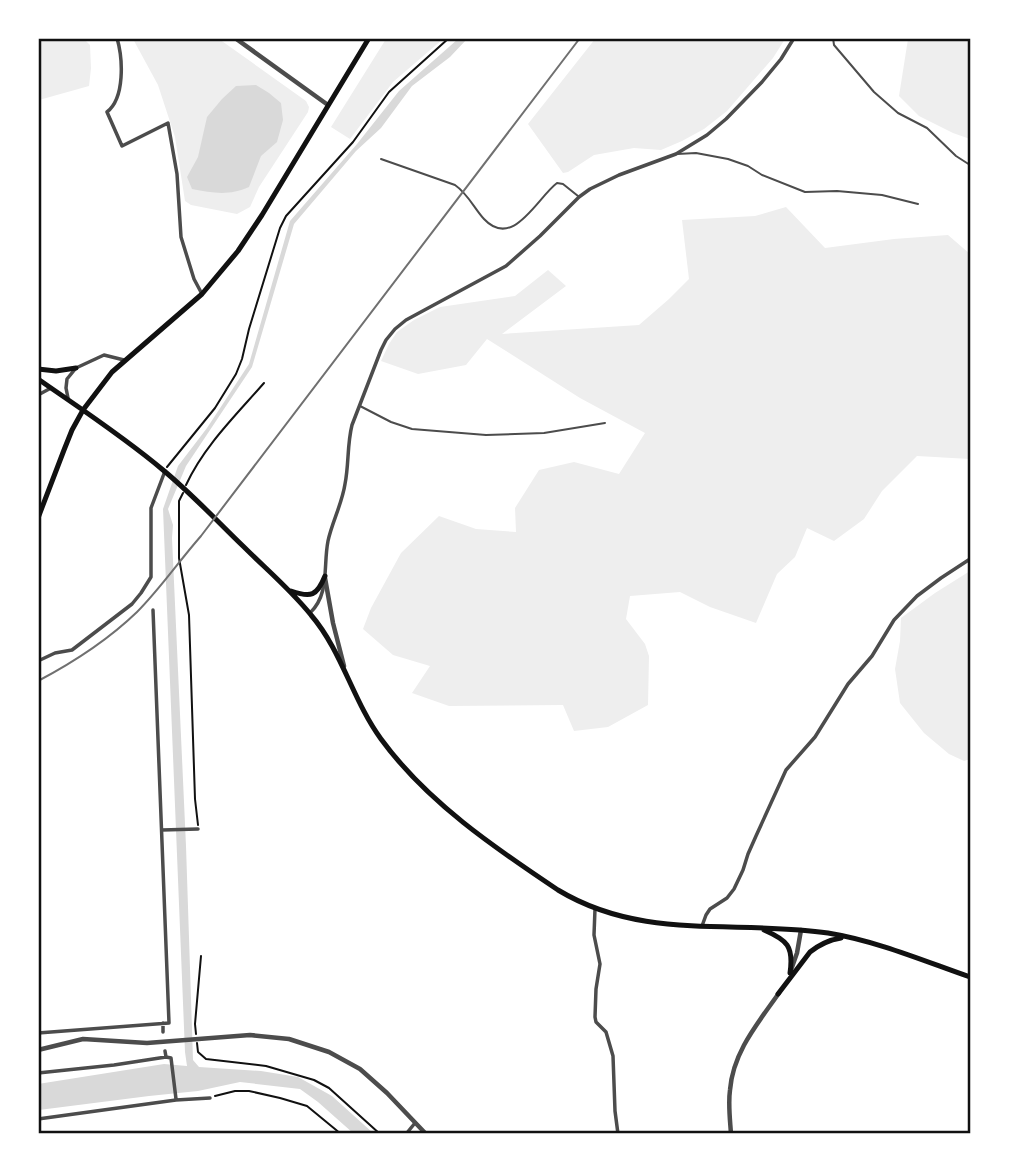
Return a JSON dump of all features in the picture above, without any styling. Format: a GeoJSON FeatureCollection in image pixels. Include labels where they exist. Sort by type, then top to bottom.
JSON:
{"type":"FeatureCollection","features":[{"type":"Feature","properties":{"kind":"main road"},"geometry":{"type":"LineString","coordinates":[[38,518],[64,450],[83,410],[99,387],[124,360],[202,294],[238,251],[370,40]]}},
{"type":"Feature","properties":{"kind":"main road"},"geometry":{"type":"LineString","coordinates":[[38,369],[56,371],[76,368]]}},
{"type":"Feature","properties":{"kind":"main road"},"geometry":{"type":"LineString","coordinates":[[38,379],[166,472],[288,589],[326,635],[367,717],[413,777],[458,818],[575,900],[615,916],[646,922],[801,930],[846,936],[971,977]]}},
{"type":"Feature","properties":{"kind":"main road"},"geometry":{"type":"LineString","coordinates":[[288,589],[305,595],[312,594],[320,588],[325,576]]}},
{"type":"Feature","properties":{"kind":"main road"},"geometry":{"type":"LineString","coordinates":[[761,929],[787,943],[792,955],[790,973]]}},
{"type":"Feature","properties":{"kind":"main road"},"geometry":{"type":"LineString","coordinates":[[778,994],[816,946],[846,936]]}},
{"type":"Feature","properties":{"kind":"street"},"geometry":{"type":"LineString","coordinates":[[117,38],[122,76],[113,107],[107,112],[122,146],[168,123],[177,174],[181,237],[194,279],[202,294]]}},
{"type":"Feature","properties":{"kind":"street"},"geometry":{"type":"LineString","coordinates":[[235,38],[244,41],[328,105]]}},
{"type":"Feature","properties":{"kind":"street"},"geometry":{"type":"LineString","coordinates":[[310,613],[321,599],[328,540],[345,485],[348,439],[381,351],[395,329],[506,266],[579,197],[619,175],[676,154],[707,135],[726,119],[770,72],[794,38]]}},
{"type":"Feature","properties":{"kind":"street"},"geometry":{"type":"LineString","coordinates":[[69,401],[67,379],[76,368],[104,355],[124,360]]}},
{"type":"Feature","properties":{"kind":"street"},"geometry":{"type":"LineString","coordinates":[[38,395],[51,388]]}},
{"type":"Feature","properties":{"kind":"street"},"geometry":{"type":"LineString","coordinates":[[38,661],[55,653],[72,650],[132,604],[141,593],[150,577],[151,508],[166,472]]}},
{"type":"Feature","properties":{"kind":"street"},"geometry":{"type":"LineString","coordinates":[[702,926],[710,909],[727,898],[734,889],[786,771],[816,737],[848,684],[872,656],[894,620],[917,596],[971,559]]}},
{"type":"Feature","properties":{"kind":"street"},"geometry":{"type":"LineString","coordinates":[[325,576],[347,677]]}},
{"type":"Feature","properties":{"kind":"street"},"geometry":{"type":"LineString","coordinates":[[38,1033],[169,1023],[153,610]]}},
{"type":"Feature","properties":{"kind":"street"},"geometry":{"type":"LineString","coordinates":[[162,830],[198,829]]}},
{"type":"Feature","properties":{"kind":"street"},"geometry":{"type":"LineString","coordinates":[[595,909],[594,935],[600,964],[595,1017],[596,1022],[606,1032],[612,1056],[618,1133]]}},
{"type":"Feature","properties":{"kind":"street"},"geometry":{"type":"LineString","coordinates":[[731,1133],[729,1091],[735,1066],[745,1042],[790,973],[801,930]]}},
{"type":"Feature","properties":{"kind":"street"},"geometry":{"type":"LineString","coordinates":[[163,1023],[163,1032]]}},
{"type":"Feature","properties":{"kind":"street"},"geometry":{"type":"LineString","coordinates":[[38,1050],[83,1039],[147,1043],[250,1035],[299,1041],[340,1057],[368,1075],[426,1133]]}},
{"type":"Feature","properties":{"kind":"street"},"geometry":{"type":"LineString","coordinates":[[165,1051],[169,1057],[176,1100]]}},
{"type":"Feature","properties":{"kind":"street"},"geometry":{"type":"LineString","coordinates":[[38,1073],[169,1057]]}},
{"type":"Feature","properties":{"kind":"street"},"geometry":{"type":"LineString","coordinates":[[38,1119],[176,1100],[210,1098]]}},
{"type":"Feature","properties":{"kind":"street"},"geometry":{"type":"LineString","coordinates":[[406,1133],[415,1123]]}},
{"type":"Feature","properties":{"kind":"lane"},"geometry":{"type":"LineString","coordinates":[[833,38],[834,45],[874,92],[898,113],[927,128],[956,156],[971,165]]}},
{"type":"Feature","properties":{"kind":"lane"},"geometry":{"type":"LineString","coordinates":[[676,154],[696,153],[728,159],[805,192],[838,191],[882,195],[918,204]]}},
{"type":"Feature","properties":{"kind":"lane"},"geometry":{"type":"LineString","coordinates":[[381,159],[455,186],[463,191],[483,218],[498,229],[519,223],[557,183],[563,184],[579,197]]}},
{"type":"Feature","properties":{"kind":"lane"},"geometry":{"type":"LineString","coordinates":[[359,406],[412,429],[486,435],[544,433],[605,423]]}},
{"type":"Feature","properties":{"kind":"path"},"geometry":{"type":"LineString","coordinates":[[166,472],[215,408],[236,374],[286,216],[353,142],[389,92],[449,38]]}},
{"type":"Feature","properties":{"kind":"path"},"geometry":{"type":"LineString","coordinates":[[198,829],[189,615],[178,558],[179,501],[201,458],[264,383]]}},
{"type":"Feature","properties":{"kind":"path"},"geometry":{"type":"LineString","coordinates":[[201,956],[195,1024],[198,1052],[206,1059],[266,1066],[314,1080],[329,1088],[380,1133]]}},
{"type":"Feature","properties":{"kind":"path"},"geometry":{"type":"LineString","coordinates":[[210,1098],[235,1091],[249,1091],[280,1098],[307,1106],[341,1133]]}},
{"type":"Feature","properties":{"kind":"shaded area"},"geometry":{"type":"Polygon","coordinates":[[[39,38],[84,39],[90,45],[89,86],[39,100],[39,38]]]}},
{"type":"Feature","properties":{"kind":"shaded area"},"geometry":{"type":"Polygon","coordinates":[[[133,39],[219,39],[306,101],[308,112],[259,187],[250,207],[237,214],[191,205],[185,201],[175,137],[158,85],[133,39]]]}},
{"type":"Feature","properties":{"kind":"shaded area"},"geometry":{"type":"Polygon","coordinates":[[[386,39],[443,39],[393,82],[350,139],[331,127],[386,39]]]}},
{"type":"Feature","properties":{"kind":"shaded area"},"geometry":{"type":"Polygon","coordinates":[[[458,39],[467,39],[450,57],[412,86],[381,128],[356,151],[294,224],[252,367],[186,466],[168,509],[173,525],[193,1060],[199,1067],[261,1071],[298,1077],[332,1096],[373,1133],[353,1133],[300,1089],[240,1082],[198,1091],[39,1110],[38,1084],[164,1064],[187,1066],[163,509],[178,466],[249,364],[290,221],[399,91],[458,39]]]}},
{"type":"Feature","properties":{"kind":"shaded area"},"geometry":{"type":"Polygon","coordinates":[[[595,39],[785,39],[773,58],[727,111],[704,129],[661,150],[634,148],[594,155],[563,173],[528,124],[595,39]]]}},
{"type":"Feature","properties":{"kind":"shaded area"},"geometry":{"type":"Polygon","coordinates":[[[908,39],[970,39],[970,139],[919,116],[899,96],[908,39]]]}},
{"type":"Feature","properties":{"kind":"shaded area"},"geometry":{"type":"Polygon","coordinates":[[[256,85],[281,103],[283,120],[277,142],[261,156],[249,187],[228,193],[192,189],[187,177],[198,157],[207,117],[236,86],[256,85]]]}},
{"type":"Feature","properties":{"kind":"shaded area"},"geometry":{"type":"Polygon","coordinates":[[[786,207],[825,248],[948,235],[970,254],[970,459],[917,456],[882,491],[864,519],[834,541],[807,528],[795,557],[777,574],[756,623],[710,607],[680,592],[630,596],[626,619],[645,644],[649,656],[648,705],[608,727],[574,731],[563,705],[449,706],[412,693],[430,666],[393,655],[363,629],[371,608],[401,553],[439,516],[476,529],[516,532],[515,508],[539,470],[574,462],[619,474],[645,433],[580,398],[487,339],[466,365],[418,374],[381,361],[397,332],[440,307],[515,296],[548,270],[566,286],[502,334],[639,325],[689,279],[682,220],[755,216],[786,207]]]}},
{"type":"Feature","properties":{"kind":"shaded area"},"geometry":{"type":"Polygon","coordinates":[[[970,571],[970,759],[964,761],[949,754],[924,733],[900,703],[895,669],[901,618],[970,571]]]}},
{"type":"Feature","properties":{"kind":"railway"},"geometry":{"type":"LineString","coordinates":[[38,681],[102,641],[154,594],[580,38]]}}]}
